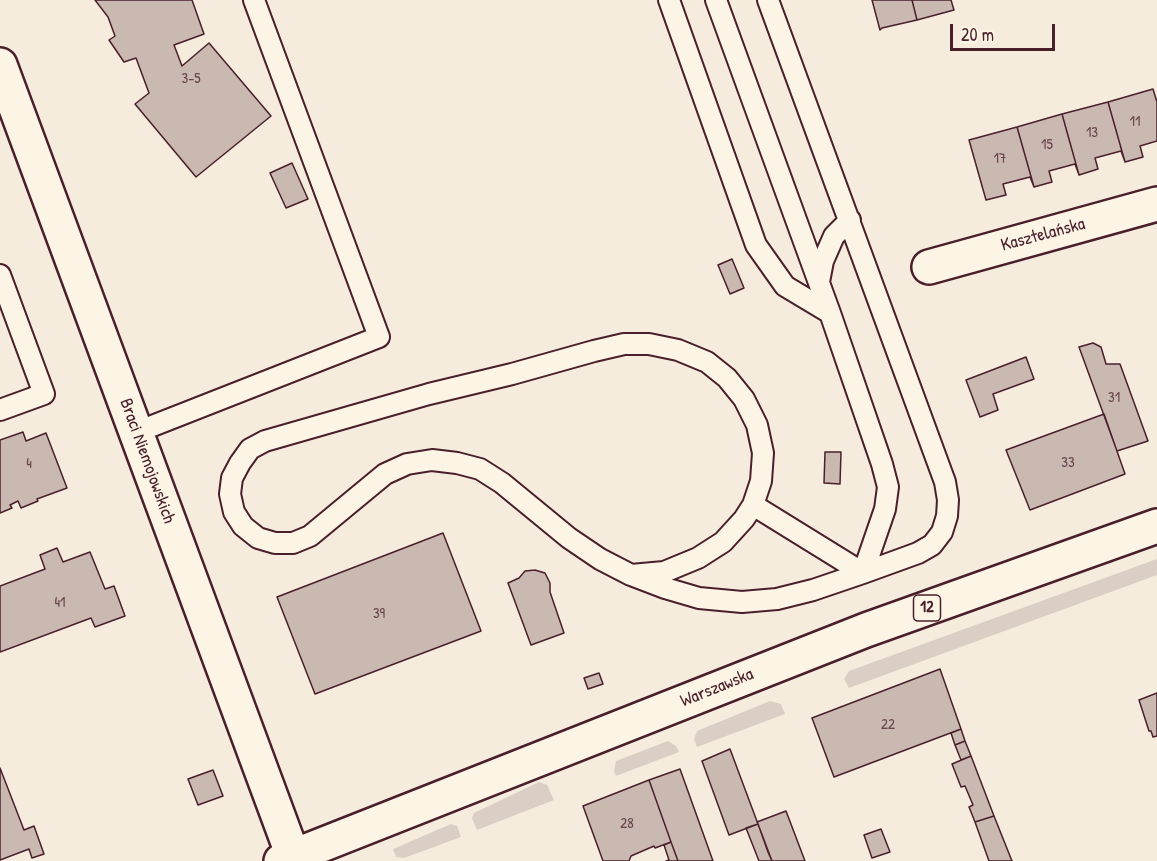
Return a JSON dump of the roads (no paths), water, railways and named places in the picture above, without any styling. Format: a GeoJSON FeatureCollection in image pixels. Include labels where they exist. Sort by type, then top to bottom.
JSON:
{"type":"FeatureCollection","features":[{"type":"Feature","properties":{"kind":"street","name":"Braci Niemojowskich"},"geometry":{"type":"LineString","coordinates":[[0,65],[137,432],[289,860]]}},
{"type":"Feature","properties":{"kind":"street","name":"Kasztelańska"},"geometry":{"type":"LineString","coordinates":[[929,267],[1157,204]]}},
{"type":"Feature","properties":{"kind":"street","name":"Warszawska"},"geometry":{"type":"LineString","coordinates":[[289,860],[866,630],[1157,526]]}},
{"type":"Feature","properties":{"kind":"lane"},"geometry":{"type":"LineString","coordinates":[[137,432],[379,337],[255,0]]}},
{"type":"Feature","properties":{"kind":"lane"},"geometry":{"type":"LineString","coordinates":[[669,0],[756,245],[785,286],[830,312]]}},
{"type":"Feature","properties":{"kind":"lane"},"geometry":{"type":"LineString","coordinates":[[716,0],[830,312],[888,487],[885,509],[863,573]]}},
{"type":"Feature","properties":{"kind":"lane"},"geometry":{"type":"LineString","coordinates":[[631,575],[664,572],[699,558],[723,542],[744,519],[753,505],[761,482],[763,453],[757,425],[744,399],[727,378],[707,362],[678,350],[649,344],[624,344],[512,375],[429,394],[265,441],[250,449],[232,478],[230,494],[234,512],[243,526],[258,538],[275,543],[293,543],[310,536],[385,474],[407,464],[423,461],[457,463],[480,469],[502,483],[569,538],[600,559],[631,575],[699,598],[742,602],[777,599],[813,590],[918,554],[932,545],[942,532],[947,516],[948,500],[945,482],[768,0]]}},
{"type":"Feature","properties":{"kind":"lane"},"geometry":{"type":"LineString","coordinates":[[819,282],[823,261],[834,236],[850,220]]}},
{"type":"Feature","properties":{"kind":"lane"},"geometry":{"type":"LineString","coordinates":[[0,275],[44,394],[0,410]]}},
{"type":"Feature","properties":{"kind":"lane"},"geometry":{"type":"LineString","coordinates":[[753,505],[863,573]]}}]}
